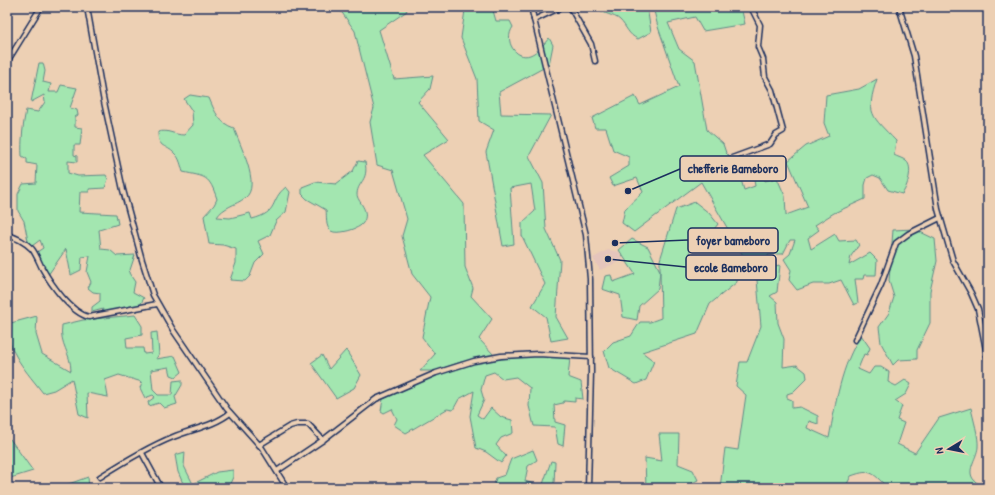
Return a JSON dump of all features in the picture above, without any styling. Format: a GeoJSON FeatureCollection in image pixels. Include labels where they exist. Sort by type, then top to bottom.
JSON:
{"type":"FeatureCollection","features":[{"type":"Feature","properties":{"kind":"street"},"geometry":{"type":"LineString","coordinates":[[7,62],[41,7]]}},
{"type":"Feature","properties":{"kind":"street"},"geometry":{"type":"LineString","coordinates":[[87,7],[103,97],[124,190],[142,260],[157,304],[230,413],[259,445],[287,488]]}},
{"type":"Feature","properties":{"kind":"street"},"geometry":{"type":"LineString","coordinates":[[531,7],[584,227],[590,279],[591,356],[588,488]]}},
{"type":"Feature","properties":{"kind":"street"},"geometry":{"type":"LineString","coordinates":[[534,20],[561,7],[570,7],[591,44],[595,61]]}},
{"type":"Feature","properties":{"kind":"street"},"geometry":{"type":"LineString","coordinates":[[732,158],[770,144],[776,135],[784,131],[772,90],[765,77],[763,59],[758,47],[760,25],[751,7]]}},
{"type":"Feature","properties":{"kind":"street"},"geometry":{"type":"LineString","coordinates":[[899,7],[914,56],[935,195],[940,218],[953,261],[978,309],[988,360]]}},
{"type":"Feature","properties":{"kind":"street"},"geometry":{"type":"LineString","coordinates":[[855,340],[881,286],[896,243],[915,230],[940,218]]}},
{"type":"Feature","properties":{"kind":"street"},"geometry":{"type":"LineString","coordinates":[[7,235],[15,237],[31,248],[49,280],[73,307],[84,316],[89,317],[157,304]]}},
{"type":"Feature","properties":{"kind":"street"},"geometry":{"type":"LineString","coordinates":[[277,471],[323,440],[380,397],[460,364],[518,354],[591,356]]}},
{"type":"Feature","properties":{"kind":"street"},"geometry":{"type":"LineString","coordinates":[[100,477],[142,453],[149,447],[174,436],[220,420],[230,413]]}},
{"type":"Feature","properties":{"kind":"street"},"geometry":{"type":"LineString","coordinates":[[259,445],[297,424],[308,424],[323,440]]}},
{"type":"Feature","properties":{"kind":"street"},"geometry":{"type":"LineString","coordinates":[[142,453],[162,488]]}},
{"type":"Feature","properties":{"kind":"shaded area"},"geometry":{"type":"Polygon","coordinates":[[[608,250],[619,252],[623,260],[600,270],[593,258],[608,250]]]}},
{"type":"Feature","properties":{"kind":"green space"},"geometry":{"type":"Polygon","coordinates":[[[338,7],[405,7],[407,11],[379,30],[394,79],[433,76],[430,89],[418,102],[449,139],[423,155],[464,204],[465,267],[473,288],[471,296],[492,319],[479,339],[495,356],[461,362],[435,371],[420,371],[435,354],[422,337],[430,297],[412,274],[402,236],[407,219],[393,170],[377,165],[370,122],[374,108],[355,31],[338,7]]]}},
{"type":"Feature","properties":{"kind":"green space"},"geometry":{"type":"Polygon","coordinates":[[[469,7],[492,7],[496,21],[510,21],[513,27],[510,32],[510,43],[512,48],[520,55],[525,56],[533,54],[541,48],[549,38],[553,45],[549,65],[499,92],[501,114],[551,115],[529,156],[543,183],[546,229],[560,260],[556,317],[568,338],[551,341],[546,317],[532,306],[545,284],[522,236],[522,223],[535,211],[531,184],[510,188],[514,244],[503,246],[486,152],[494,130],[479,121],[477,79],[461,38],[465,10],[469,7]]]}},
{"type":"Feature","properties":{"kind":"green space"},"geometry":{"type":"Polygon","coordinates":[[[598,7],[647,7],[651,32],[638,39],[630,33],[620,20],[602,12],[598,7]]]}},
{"type":"Feature","properties":{"kind":"green space"},"geometry":{"type":"Polygon","coordinates":[[[653,7],[741,7],[745,24],[703,31],[695,17],[668,23],[679,49],[695,61],[707,130],[723,144],[726,153],[729,156],[729,166],[739,165],[732,172],[733,179],[740,176],[744,190],[755,186],[753,174],[762,171],[765,181],[777,178],[785,196],[786,215],[808,207],[788,161],[806,146],[829,136],[824,123],[826,95],[859,89],[877,79],[873,91],[871,107],[873,114],[881,126],[896,141],[894,155],[905,160],[908,164],[910,172],[908,183],[902,194],[888,190],[880,178],[873,175],[867,178],[865,185],[865,199],[834,213],[815,225],[819,230],[808,238],[811,249],[835,234],[839,241],[856,240],[859,245],[851,256],[849,265],[870,253],[877,260],[876,275],[864,275],[863,279],[855,279],[858,303],[854,305],[841,280],[829,284],[813,284],[797,290],[789,280],[791,270],[784,259],[790,254],[795,240],[790,240],[783,254],[768,255],[769,267],[780,265],[777,292],[770,296],[777,302],[778,323],[784,339],[783,367],[797,365],[806,372],[807,378],[793,392],[787,394],[787,398],[792,400],[792,408],[800,407],[818,416],[818,424],[809,421],[807,428],[829,438],[844,372],[854,347],[861,335],[870,348],[867,355],[864,354],[858,369],[869,374],[874,367],[881,367],[889,372],[888,382],[896,386],[905,380],[911,384],[906,394],[895,401],[902,406],[897,420],[904,423],[897,444],[915,453],[939,418],[971,408],[977,433],[978,447],[972,465],[971,474],[976,482],[982,484],[988,483],[988,488],[888,488],[876,476],[864,473],[851,476],[845,488],[720,488],[725,448],[738,450],[746,395],[736,386],[740,362],[747,362],[761,326],[757,280],[701,182],[634,232],[622,223],[625,209],[643,192],[637,178],[613,186],[609,178],[629,166],[629,157],[613,150],[606,128],[595,128],[592,118],[635,96],[640,105],[679,87],[658,27],[653,7]]]}},
{"type":"Feature","properties":{"kind":"green space"},"geometry":{"type":"Polygon","coordinates":[[[39,63],[43,63],[45,71],[43,82],[51,84],[49,92],[58,92],[61,85],[77,88],[70,108],[77,110],[78,115],[75,117],[75,127],[82,128],[80,145],[74,145],[74,155],[77,156],[77,162],[68,161],[68,173],[78,176],[106,175],[108,179],[105,188],[89,189],[89,192],[80,192],[79,212],[116,214],[118,224],[99,230],[101,249],[110,250],[117,256],[135,255],[129,273],[135,282],[133,292],[144,298],[137,311],[102,312],[103,309],[92,312],[92,307],[100,301],[100,293],[93,292],[88,288],[91,282],[87,272],[90,256],[82,257],[81,270],[71,275],[66,249],[48,275],[37,252],[43,248],[40,240],[32,246],[28,241],[24,221],[18,211],[18,194],[23,184],[36,183],[37,165],[27,163],[27,159],[22,156],[22,145],[26,110],[38,112],[45,102],[44,95],[31,102],[39,63]]]}},
{"type":"Feature","properties":{"kind":"green space"},"geometry":{"type":"Polygon","coordinates":[[[190,95],[209,98],[221,120],[234,128],[248,164],[251,184],[250,192],[245,198],[226,208],[217,217],[230,218],[250,213],[252,219],[261,216],[271,209],[277,196],[286,187],[290,192],[286,212],[276,221],[270,235],[258,241],[264,254],[255,263],[250,276],[245,281],[230,280],[236,263],[236,249],[223,245],[209,244],[204,216],[214,205],[217,199],[212,185],[202,176],[183,172],[177,156],[163,146],[159,141],[158,132],[165,131],[184,135],[193,125],[192,111],[184,99],[190,95]]]}},
{"type":"Feature","properties":{"kind":"green space"},"geometry":{"type":"Polygon","coordinates":[[[358,161],[365,162],[366,168],[366,173],[359,186],[357,194],[365,210],[365,218],[361,225],[353,229],[343,232],[331,231],[327,224],[326,210],[307,199],[302,194],[302,187],[315,182],[336,184],[353,171],[358,161]]]}},
{"type":"Feature","properties":{"kind":"green space"},"geometry":{"type":"Polygon","coordinates":[[[695,202],[709,213],[718,224],[712,232],[690,236],[690,256],[737,272],[737,282],[710,304],[697,334],[642,352],[654,361],[646,380],[636,384],[609,368],[604,351],[613,342],[631,336],[640,322],[650,322],[661,318],[660,260],[676,209],[695,202]]]}},
{"type":"Feature","properties":{"kind":"green space"},"geometry":{"type":"Polygon","coordinates":[[[914,229],[935,239],[937,261],[930,291],[930,323],[917,350],[917,359],[898,360],[893,365],[881,343],[879,327],[889,313],[894,297],[889,281],[893,230],[914,229]]]}},
{"type":"Feature","properties":{"kind":"green space"},"geometry":{"type":"Polygon","coordinates":[[[632,239],[648,247],[660,271],[658,289],[639,306],[637,320],[623,317],[620,295],[602,289],[605,276],[611,275],[613,282],[635,274],[619,250],[632,239]]]}},
{"type":"Feature","properties":{"kind":"green space"},"geometry":{"type":"Polygon","coordinates":[[[135,315],[142,326],[142,335],[126,338],[127,348],[143,348],[144,354],[152,353],[151,333],[157,332],[159,354],[156,359],[175,356],[182,372],[176,377],[171,375],[169,367],[151,370],[153,390],[158,395],[172,395],[173,381],[182,380],[182,385],[175,397],[177,404],[164,408],[159,403],[149,406],[148,402],[155,397],[153,395],[145,398],[140,388],[142,382],[119,375],[105,380],[108,397],[87,393],[88,418],[79,414],[72,379],[54,390],[43,393],[14,353],[8,334],[7,324],[37,316],[36,334],[42,354],[71,371],[69,359],[62,338],[62,325],[83,320],[135,315]]]}},
{"type":"Feature","properties":{"kind":"green space"},"geometry":{"type":"Polygon","coordinates":[[[346,350],[361,375],[354,388],[336,398],[311,363],[322,355],[329,369],[346,350]]]}},
{"type":"Feature","properties":{"kind":"green space"},"geometry":{"type":"Polygon","coordinates":[[[528,356],[555,356],[570,358],[568,377],[581,382],[583,399],[575,398],[575,402],[564,401],[563,403],[554,405],[555,422],[565,425],[563,446],[558,444],[555,427],[534,426],[529,406],[530,388],[516,377],[503,379],[494,372],[485,375],[481,390],[484,400],[477,415],[483,419],[491,408],[501,417],[512,420],[513,433],[501,438],[496,445],[506,456],[501,463],[486,452],[476,448],[470,416],[474,391],[459,399],[453,410],[447,409],[406,433],[394,425],[397,419],[392,409],[384,413],[381,411],[383,399],[439,374],[476,362],[528,356]]]}},
{"type":"Feature","properties":{"kind":"green space"},"geometry":{"type":"Polygon","coordinates":[[[659,434],[679,434],[678,464],[693,470],[698,480],[692,483],[692,488],[646,488],[645,458],[662,461],[659,434]]]}},
{"type":"Feature","properties":{"kind":"green space"},"geometry":{"type":"Polygon","coordinates":[[[7,438],[10,439],[33,471],[7,479],[7,438]]]}},
{"type":"Feature","properties":{"kind":"green space"},"geometry":{"type":"Polygon","coordinates":[[[533,450],[537,460],[528,466],[525,481],[542,487],[551,461],[555,462],[554,484],[560,488],[493,488],[496,478],[505,475],[511,459],[533,450]]]}},
{"type":"Feature","properties":{"kind":"green space"},"geometry":{"type":"Polygon","coordinates":[[[185,452],[184,466],[193,484],[217,472],[233,470],[233,477],[228,488],[185,488],[178,472],[175,455],[185,452]]]}},
{"type":"Feature","properties":{"kind":"green space"},"geometry":{"type":"Polygon","coordinates":[[[88,477],[89,488],[63,488],[66,485],[88,477]]]}},
{"type":"Feature","properties":{"kind":"place","name":"chefferie Bameboro"},"geometry":{"type":"Point","coordinates":[628,191]}},
{"type":"Feature","properties":{"kind":"place","name":"foyer bameboro"},"geometry":{"type":"Point","coordinates":[615,243]}},
{"type":"Feature","properties":{"kind":"place","name":"ecole Bameboro"},"geometry":{"type":"Point","coordinates":[608,259]}}]}
